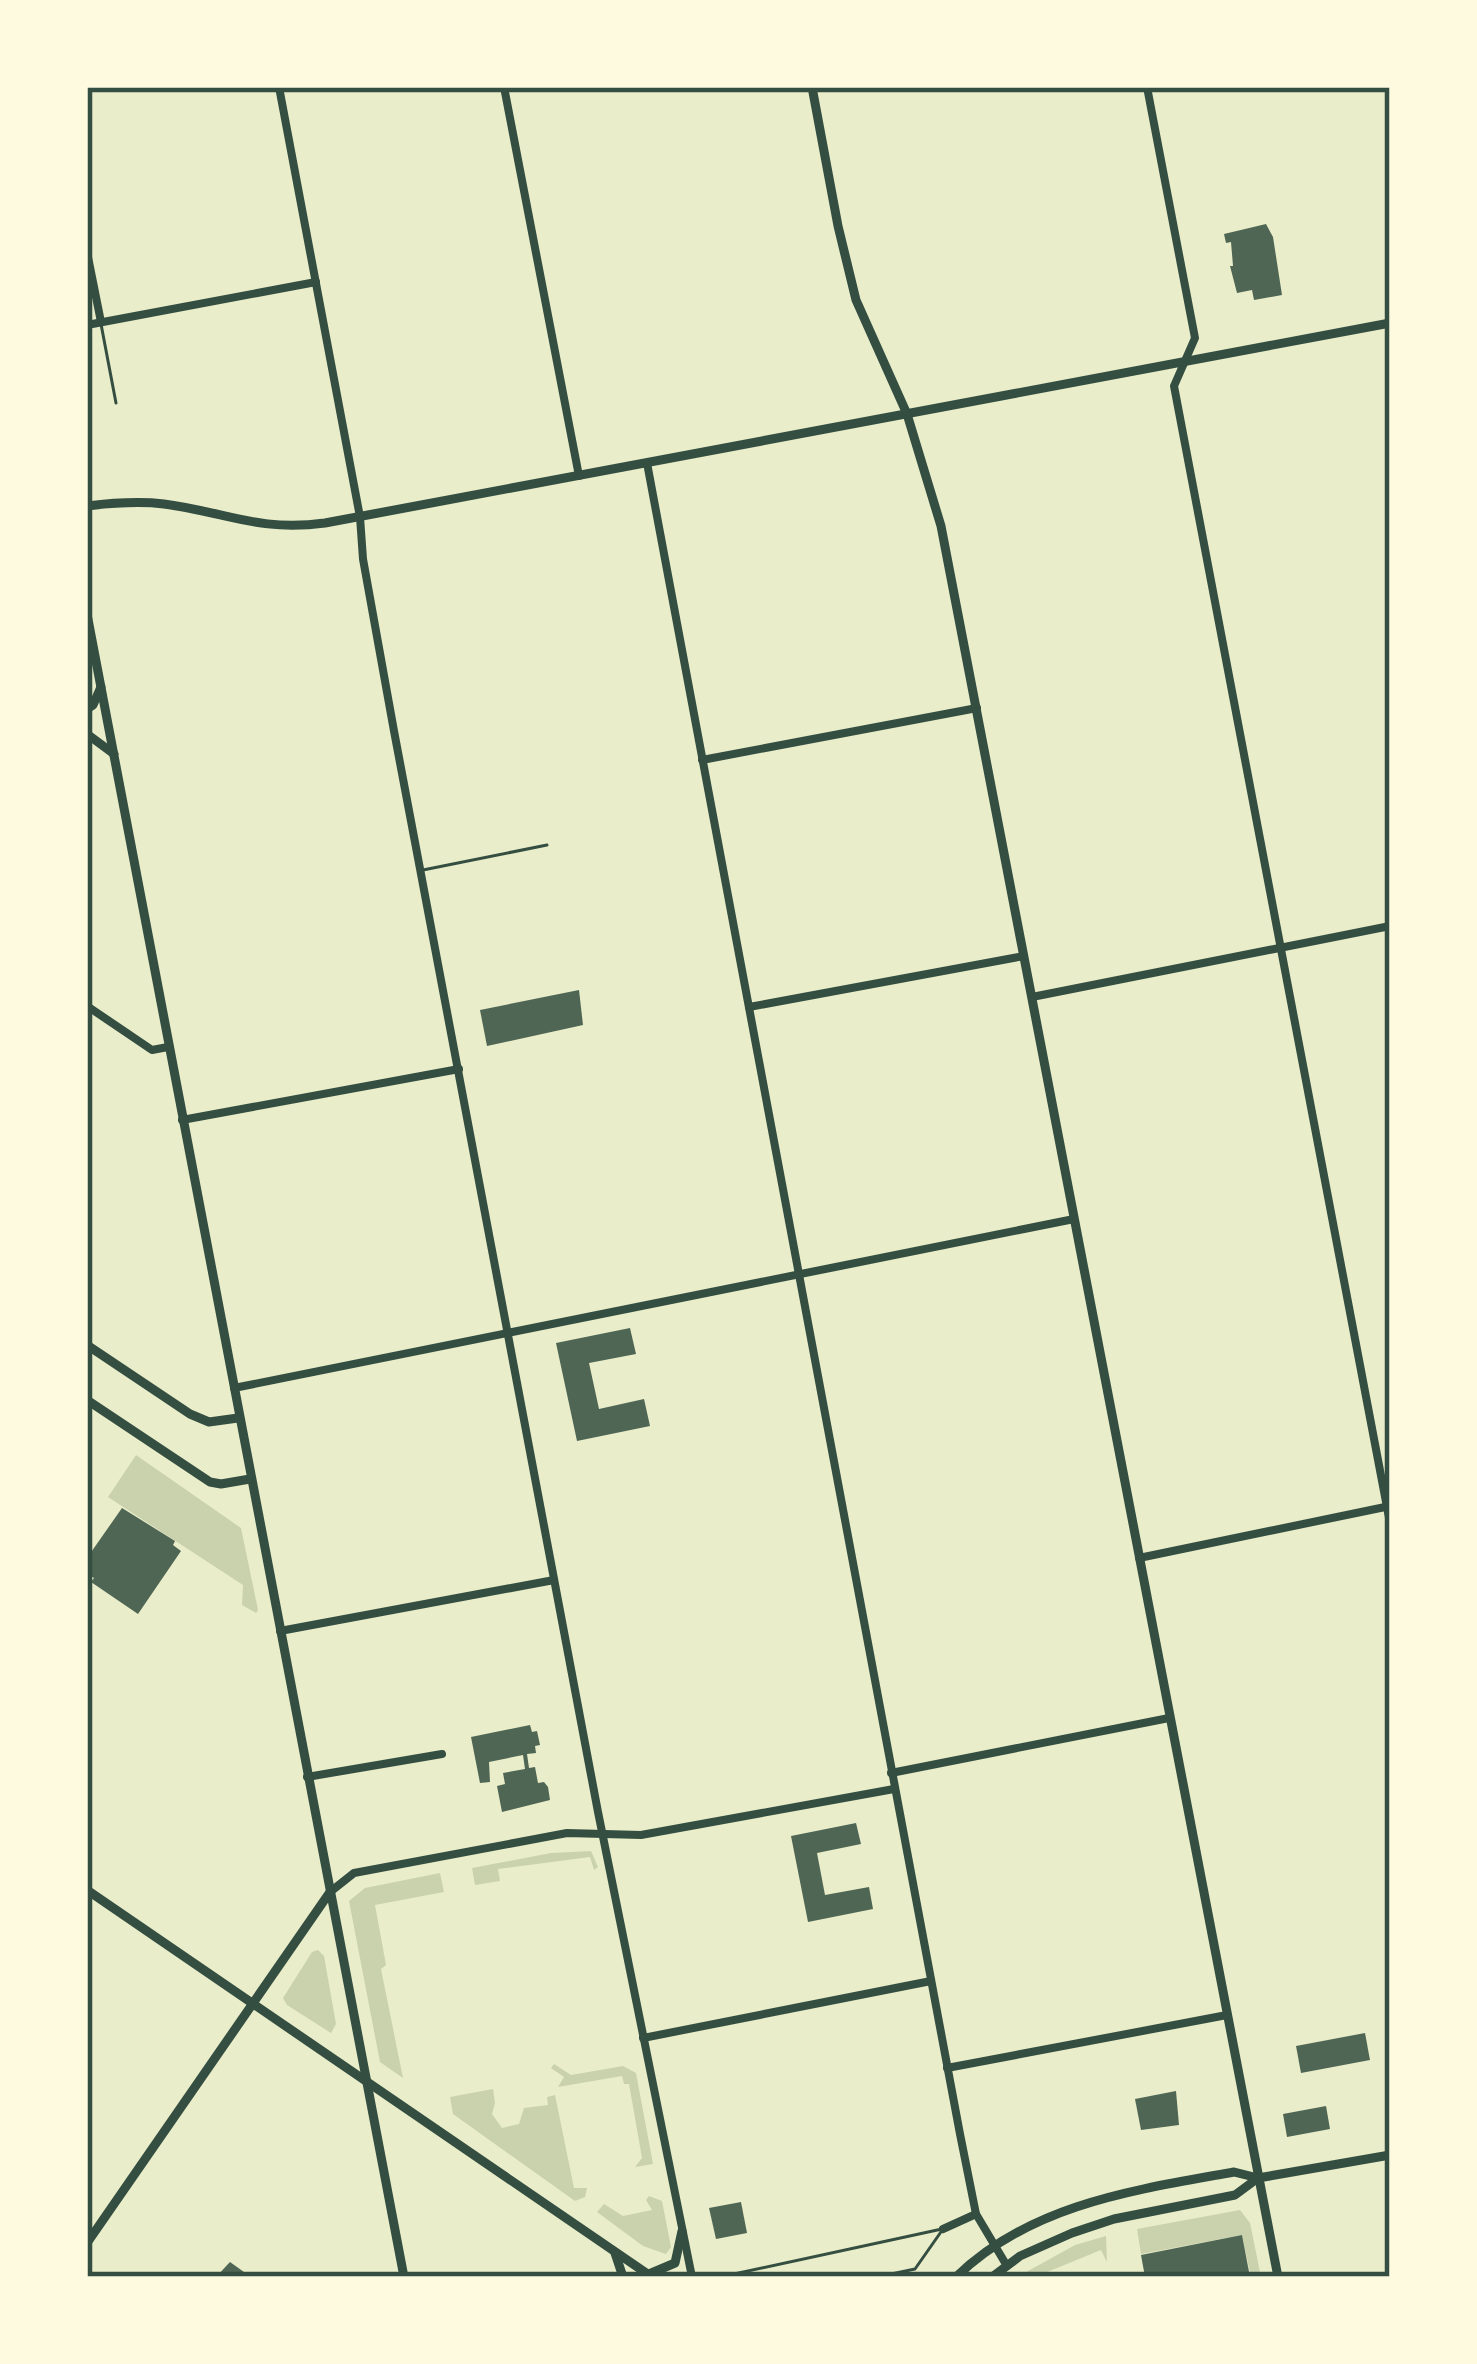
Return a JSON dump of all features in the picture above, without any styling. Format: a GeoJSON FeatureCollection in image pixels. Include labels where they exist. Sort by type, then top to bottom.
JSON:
{"type":"FeatureCollection","features":[{"type":"Feature","properties":{"kind":"street"},"geometry":{"type":"LineString","coordinates":[[279,87],[554,1580],[692,2277]]}},
{"type":"Feature","properties":{"kind":"street"},"geometry":{"type":"LineString","coordinates":[[504,87],[579,476]]}},
{"type":"Feature","properties":{"kind":"street"},"geometry":{"type":"LineString","coordinates":[[812,87],[856,300],[907,414],[941,526],[1278,2277]]}},
{"type":"Feature","properties":{"kind":"street"},"geometry":{"type":"LineString","coordinates":[[1147,87],[1195,338],[1174,386],[1390,1523]]}},
{"type":"Feature","properties":{"kind":"street"},"geometry":{"type":"LineString","coordinates":[[87,252],[101,322]]}},
{"type":"Feature","properties":{"kind":"street"},"geometry":{"type":"LineString","coordinates":[[87,325],[316,282]]}},
{"type":"Feature","properties":{"kind":"street"},"geometry":{"type":"LineString","coordinates":[[87,506],[165,504],[252,525],[296,527],[1390,323]]}},
{"type":"Feature","properties":{"kind":"street"},"geometry":{"type":"LineString","coordinates":[[647,463],[976,2214],[1006,2266]]}},
{"type":"Feature","properties":{"kind":"street"},"geometry":{"type":"LineString","coordinates":[[87,614],[404,2277]]}},
{"type":"Feature","properties":{"kind":"street"},"geometry":{"type":"LineString","coordinates":[[87,709],[101,686]]}},
{"type":"Feature","properties":{"kind":"street"},"geometry":{"type":"LineString","coordinates":[[703,760],[977,708]]}},
{"type":"Feature","properties":{"kind":"street"},"geometry":{"type":"LineString","coordinates":[[87,734],[114,754]]}},
{"type":"Feature","properties":{"kind":"street"},"geometry":{"type":"LineString","coordinates":[[1032,997],[1390,926]]}},
{"type":"Feature","properties":{"kind":"street"},"geometry":{"type":"LineString","coordinates":[[749,1007],[1024,956]]}},
{"type":"Feature","properties":{"kind":"street"},"geometry":{"type":"LineString","coordinates":[[87,1006],[152,1051],[168,1047]]}},
{"type":"Feature","properties":{"kind":"street"},"geometry":{"type":"LineString","coordinates":[[182,1120],[459,1069]]}},
{"type":"Feature","properties":{"kind":"street"},"geometry":{"type":"LineString","coordinates":[[233,1388],[1074,1219]]}},
{"type":"Feature","properties":{"kind":"street"},"geometry":{"type":"LineString","coordinates":[[87,1346],[190,1414],[209,1422],[238,1418]]}},
{"type":"Feature","properties":{"kind":"street"},"geometry":{"type":"LineString","coordinates":[[87,1400],[210,1482],[250,1479]]}},
{"type":"Feature","properties":{"kind":"street"},"geometry":{"type":"LineString","coordinates":[[1139,1558],[1388,1506]]}},
{"type":"Feature","properties":{"kind":"street"},"geometry":{"type":"LineString","coordinates":[[279,1632],[554,1580]]}},
{"type":"Feature","properties":{"kind":"street"},"geometry":{"type":"LineString","coordinates":[[891,1773],[1169,1718]]}},
{"type":"Feature","properties":{"kind":"street"},"geometry":{"type":"LineString","coordinates":[[307,1777],[442,1754]]}},
{"type":"Feature","properties":{"kind":"street"},"geometry":{"type":"LineString","coordinates":[[87,2243],[330,1892],[354,1873],[567,1834],[641,1835],[894,1789]]}},
{"type":"Feature","properties":{"kind":"street"},"geometry":{"type":"LineString","coordinates":[[87,1890],[650,2276],[675,2264],[682,2231]]}},
{"type":"Feature","properties":{"kind":"street"},"geometry":{"type":"LineString","coordinates":[[643,2038],[931,1982]]}},
{"type":"Feature","properties":{"kind":"street"},"geometry":{"type":"LineString","coordinates":[[947,2068],[1227,2015]]}},
{"type":"Feature","properties":{"kind":"street"},"geometry":{"type":"LineString","coordinates":[[956,2277],[994,2244],[1079,2204],[1234,2172],[1258,2178],[1390,2155]]}},
{"type":"Feature","properties":{"kind":"street"},"geometry":{"type":"LineString","coordinates":[[992,2277],[1072,2233],[1114,2219],[1235,2195],[1258,2178]]}},
{"type":"Feature","properties":{"kind":"street"},"geometry":{"type":"LineString","coordinates":[[944,2229],[976,2214]]}},
{"type":"Feature","properties":{"kind":"street"},"geometry":{"type":"LineString","coordinates":[[615,2253],[623,2277]]}},
{"type":"Feature","properties":{"kind":"lane"},"geometry":{"type":"LineString","coordinates":[[101,322],[116,403]]}},
{"type":"Feature","properties":{"kind":"lane"},"geometry":{"type":"LineString","coordinates":[[421,870],[547,845]]}},
{"type":"Feature","properties":{"kind":"lane"},"geometry":{"type":"LineString","coordinates":[[878,2277],[915,2270],[944,2229]]}},
{"type":"Feature","properties":{"kind":"lane"},"geometry":{"type":"LineString","coordinates":[[720,2277],[944,2229]]}},
{"type":"Feature","properties":{"kind":"lane"},"geometry":{"type":"LineString","coordinates":[[915,2270],[919,2277]]}},
{"type":"Feature","properties":{"kind":"green space"},"geometry":{"type":"Polygon","coordinates":[[[136,1455],[241,1528],[256,1613],[242,1605],[243,1585],[108,1497],[136,1455]]]}},
{"type":"Feature","properties":{"kind":"green space"},"geometry":{"type":"Polygon","coordinates":[[[591,1851],[598,1867],[594,1870],[590,1857],[498,1869],[500,1881],[475,1885],[472,1868],[551,1853],[591,1851]]]}},
{"type":"Feature","properties":{"kind":"green space"},"geometry":{"type":"Polygon","coordinates":[[[440,1873],[444,1892],[375,1905],[386,1965],[381,1969],[403,2078],[380,2062],[349,1901],[365,1888],[440,1873]]]}},
{"type":"Feature","properties":{"kind":"green space"},"geometry":{"type":"Polygon","coordinates":[[[318,1950],[324,1956],[336,2024],[331,2033],[283,1998],[312,1952],[318,1950]]]}},
{"type":"Feature","properties":{"kind":"green space"},"geometry":{"type":"Polygon","coordinates":[[[554,2064],[571,2075],[623,2066],[636,2073],[653,2164],[635,2167],[642,2158],[629,2084],[624,2084],[622,2076],[558,2087],[564,2077],[551,2068],[554,2064]]]}},
{"type":"Feature","properties":{"kind":"green space"},"geometry":{"type":"Polygon","coordinates":[[[493,2089],[492,2114],[502,2128],[519,2124],[524,2108],[548,2105],[547,2097],[555,2095],[574,2188],[587,2188],[585,2197],[575,2201],[453,2114],[450,2097],[493,2089]]]}},
{"type":"Feature","properties":{"kind":"green space"},"geometry":{"type":"Polygon","coordinates":[[[649,2196],[662,2201],[671,2247],[666,2254],[643,2246],[597,2212],[604,2204],[623,2216],[652,2210],[646,2200],[649,2196]]]}},
{"type":"Feature","properties":{"kind":"green space"},"geometry":{"type":"Polygon","coordinates":[[[1240,2210],[1250,2223],[1261,2277],[1251,2277],[1242,2235],[1141,2254],[1137,2229],[1240,2210]]]}},
{"type":"Feature","properties":{"kind":"green space"},"geometry":{"type":"Polygon","coordinates":[[[1106,2236],[1107,2262],[1101,2250],[1035,2277],[1019,2276],[1075,2245],[1106,2236]]]}},
{"type":"Feature","properties":{"kind":"building"},"geometry":{"type":"Polygon","coordinates":[[[1266,224],[1273,237],[1282,295],[1254,300],[1252,290],[1237,293],[1230,266],[1231,242],[1226,243],[1224,234],[1266,224]]]}},
{"type":"Feature","properties":{"kind":"building"},"geometry":{"type":"Polygon","coordinates":[[[579,990],[583,1025],[487,1046],[480,1010],[579,990]]]}},
{"type":"Feature","properties":{"kind":"building"},"geometry":{"type":"Polygon","coordinates":[[[630,1328],[636,1354],[589,1363],[599,1409],[644,1399],[650,1426],[577,1441],[556,1343],[630,1328]]]}},
{"type":"Feature","properties":{"kind":"building"},"geometry":{"type":"Polygon","coordinates":[[[122,1508],[175,1541],[173,1545],[181,1551],[138,1614],[91,1582],[94,1578],[87,1574],[87,1558],[122,1508]]]}},
{"type":"Feature","properties":{"kind":"building"},"geometry":{"type":"Polygon","coordinates":[[[530,1725],[540,1745],[535,1746],[536,1753],[527,1754],[529,1768],[535,1767],[538,1783],[548,1787],[550,1800],[502,1812],[497,1786],[505,1784],[503,1773],[525,1769],[523,1755],[489,1762],[490,1782],[480,1783],[471,1737],[530,1725]]]}},
{"type":"Feature","properties":{"kind":"building"},"geometry":{"type":"Polygon","coordinates":[[[856,1823],[861,1844],[817,1853],[825,1895],[869,1887],[873,1909],[808,1922],[791,1836],[856,1823]]]}},
{"type":"Feature","properties":{"kind":"building"},"geometry":{"type":"Polygon","coordinates":[[[1365,2033],[1370,2060],[1301,2073],[1296,2046],[1365,2033]]]}},
{"type":"Feature","properties":{"kind":"building"},"geometry":{"type":"Polygon","coordinates":[[[1176,2091],[1179,2125],[1141,2130],[1135,2099],[1176,2091]]]}},
{"type":"Feature","properties":{"kind":"building"},"geometry":{"type":"Polygon","coordinates":[[[1326,2106],[1330,2129],[1287,2137],[1283,2114],[1326,2106]]]}},
{"type":"Feature","properties":{"kind":"building"},"geometry":{"type":"Polygon","coordinates":[[[741,2202],[747,2233],[716,2239],[709,2208],[741,2202]]]}},
{"type":"Feature","properties":{"kind":"building"},"geometry":{"type":"Polygon","coordinates":[[[1242,2235],[1250,2277],[1145,2277],[1141,2255],[1242,2235]]]}},
{"type":"Feature","properties":{"kind":"building"},"geometry":{"type":"Polygon","coordinates":[[[230,2262],[251,2277],[216,2277],[230,2262]]]}}]}
